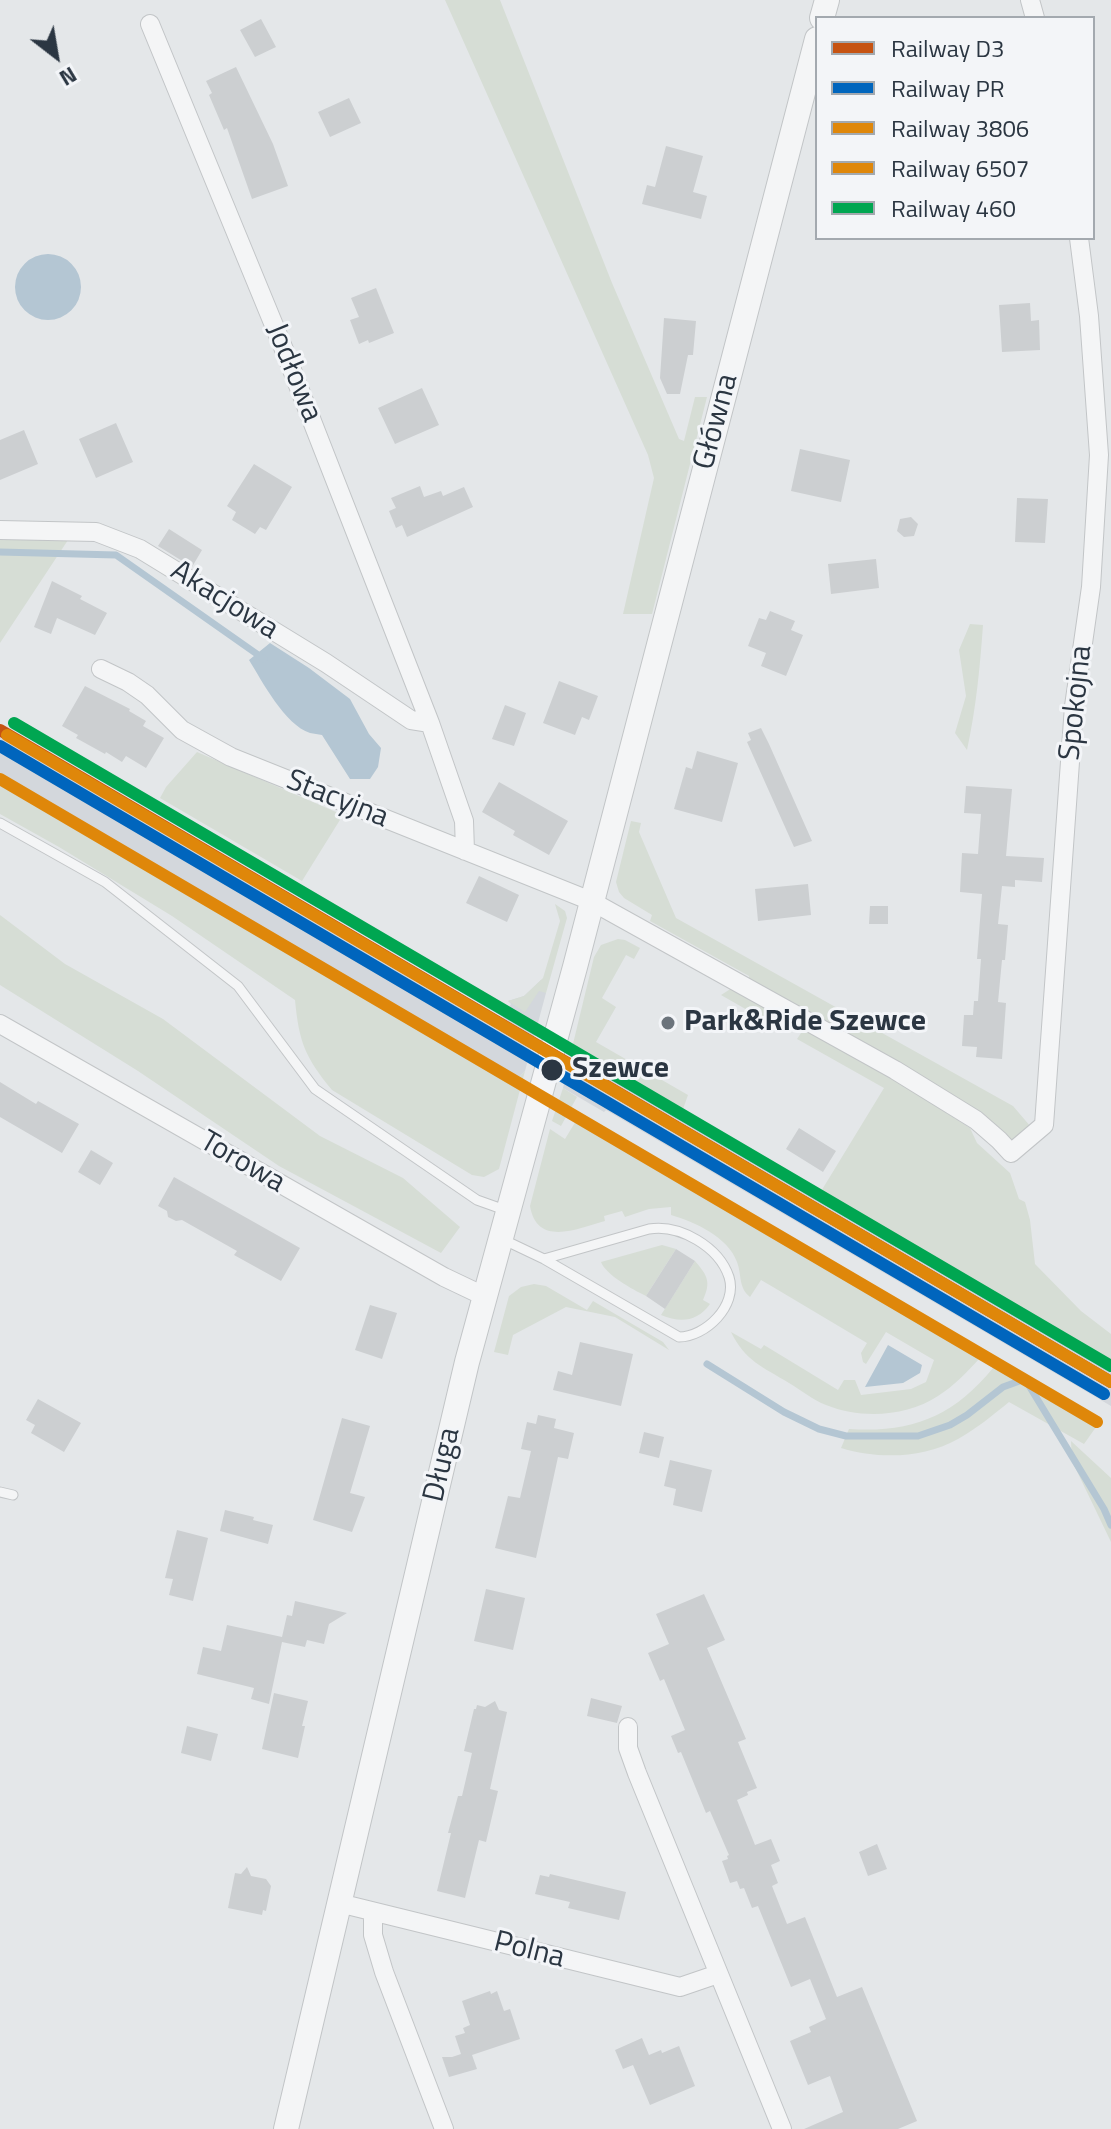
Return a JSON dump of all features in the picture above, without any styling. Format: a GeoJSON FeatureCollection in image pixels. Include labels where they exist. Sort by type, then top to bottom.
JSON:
{"type":"FeatureCollection","features":[{"type":"Feature","properties":{"kind":"street","name":"Jodłowa"},"geometry":{"type":"LineString","coordinates":[[150,24],[285,352],[430,723],[464,821],[465,851]]}},
{"type":"Feature","properties":{"kind":"street","name":"Główna"},"geometry":{"type":"LineString","coordinates":[[617,806],[815,47]]}},
{"type":"Feature","properties":{"kind":"street","name":"Spokojna"},"geometry":{"type":"LineString","coordinates":[[1011,1153],[1044,1125],[1074,706],[1091,587],[1099,455],[1089,316],[1079,240]]}},
{"type":"Feature","properties":{"kind":"street","name":"Akacjowa"},"geometry":{"type":"LineString","coordinates":[[0,530],[96,532],[140,549],[326,663],[411,720],[430,723]]}},
{"type":"Feature","properties":{"kind":"street","name":"Stacyjna"},"geometry":{"type":"LineString","coordinates":[[101,669],[147,695],[182,730],[231,757],[591,901],[895,1070],[976,1120],[1011,1153]]}},
{"type":"Feature","properties":{"kind":"street","name":"Długa"},"geometry":{"type":"LineString","coordinates":[[286,2129],[467,1362],[617,806]]}},
{"type":"Feature","properties":{"kind":"street","name":"Torowa"},"geometry":{"type":"LineString","coordinates":[[0,1024],[430,1270],[486,1297]]}},
{"type":"Feature","properties":{"kind":"street"},"geometry":{"type":"LineString","coordinates":[[628,1727],[628,1748],[637,1773],[782,2129]]}},
{"type":"Feature","properties":{"kind":"street","name":"Polna"},"geometry":{"type":"LineString","coordinates":[[339,1903],[680,1987],[718,1974]]}},
{"type":"Feature","properties":{"kind":"street"},"geometry":{"type":"LineString","coordinates":[[373,1912],[373,1935],[384,1972],[444,2129]]}},
{"type":"Feature","properties":{"kind":"lane"},"geometry":{"type":"LineString","coordinates":[[0,823],[105,882],[238,986],[315,1089],[477,1200],[508,1210]]}},
{"type":"Feature","properties":{"kind":"lane"},"geometry":{"type":"LineString","coordinates":[[501,1238],[544,1259],[679,1337],[690,1337],[717,1319],[729,1292],[729,1277],[712,1251],[666,1227],[544,1259]]}},
{"type":"Feature","properties":{"kind":"lane"},"geometry":{"type":"LineString","coordinates":[[0,1492],[13,1495]]}},
{"type":"Feature","properties":{"kind":"shaded area"},"geometry":{"type":"Polygon","coordinates":[[[445,0],[500,0],[612,283],[679,439],[684,441],[695,397],[707,397],[652,614],[623,614],[654,478],[648,455],[445,0]]]}},
{"type":"Feature","properties":{"kind":"shaded area"},"geometry":{"type":"Polygon","coordinates":[[[0,538],[68,540],[0,643],[0,538]]]}},
{"type":"Feature","properties":{"kind":"shaded area"},"geometry":{"type":"Polygon","coordinates":[[[970,624],[983,625],[967,750],[955,733],[966,696],[959,650],[970,624]]]}},
{"type":"Feature","properties":{"kind":"shaded area"},"geometry":{"type":"Polygon","coordinates":[[[0,724],[503,1018],[511,1004],[508,1001],[524,996],[541,980],[546,993],[525,1071],[516,1080],[0,778],[0,724]]]}},
{"type":"Feature","properties":{"kind":"shaded area"},"geometry":{"type":"Polygon","coordinates":[[[197,752],[343,815],[302,881],[160,798],[197,752]]]}},
{"type":"Feature","properties":{"kind":"shaded area"},"geometry":{"type":"Polygon","coordinates":[[[0,778],[516,1080],[525,1071],[499,1169],[484,1177],[472,1175],[332,1090],[315,1068],[305,1048],[295,1000],[172,916],[0,814],[0,778]]]}},
{"type":"Feature","properties":{"kind":"shaded area"},"geometry":{"type":"Polygon","coordinates":[[[631,821],[641,823],[639,832],[676,918],[1013,1106],[1031,1127],[1012,1144],[984,1114],[650,921],[652,915],[624,898],[616,882],[631,821]]]}},
{"type":"Feature","properties":{"kind":"shaded area"},"geometry":{"type":"Polygon","coordinates":[[[555,904],[565,911],[567,918],[546,993],[539,991],[525,1012],[508,1001],[524,996],[543,978],[560,921],[555,904]]]}},
{"type":"Feature","properties":{"kind":"shaded area"},"geometry":{"type":"Polygon","coordinates":[[[0,915],[65,964],[163,1019],[320,1136],[403,1178],[460,1227],[441,1253],[279,1166],[138,1071],[0,985],[0,915]]]}},
{"type":"Feature","properties":{"kind":"shaded area"},"geometry":{"type":"Polygon","coordinates":[[[618,939],[640,948],[634,959],[626,955],[602,998],[616,1007],[596,1042],[688,1095],[682,1112],[572,1048],[594,957],[601,945],[618,939]]]}},
{"type":"Feature","properties":{"kind":"shaded area"},"geometry":{"type":"Polygon","coordinates":[[[732,988],[785,1017],[784,1031],[721,995],[732,988]]]}},
{"type":"Feature","properties":{"kind":"shaded area"},"geometry":{"type":"Polygon","coordinates":[[[805,1027],[880,1070],[970,1128],[977,1143],[1010,1173],[1019,1199],[1025,1202],[1035,1264],[1081,1311],[1111,1334],[1111,1367],[820,1193],[884,1088],[797,1039],[805,1027]]]}},
{"type":"Feature","properties":{"kind":"shaded area"},"geometry":{"type":"Polygon","coordinates":[[[572,1048],[1111,1367],[1111,1406],[606,1110],[604,1112],[563,1088],[572,1048]]]}},
{"type":"Feature","properties":{"kind":"shaded area"},"geometry":{"type":"Polygon","coordinates":[[[563,1088],[577,1097],[561,1126],[552,1121],[563,1088]]]}},
{"type":"Feature","properties":{"kind":"shaded area"},"geometry":{"type":"Polygon","coordinates":[[[579,1116],[1101,1420],[1084,1444],[1009,1402],[965,1435],[930,1450],[885,1455],[841,1448],[849,1429],[892,1428],[946,1410],[978,1385],[993,1368],[979,1359],[955,1384],[938,1396],[898,1412],[854,1412],[812,1398],[756,1362],[742,1350],[731,1332],[761,1349],[764,1345],[838,1390],[844,1380],[855,1380],[861,1395],[911,1389],[926,1382],[934,1360],[886,1332],[866,1364],[861,1353],[867,1343],[761,1280],[750,1297],[742,1285],[733,1253],[726,1245],[700,1226],[671,1215],[671,1207],[649,1209],[625,1217],[622,1211],[604,1216],[605,1221],[560,1232],[541,1227],[534,1219],[530,1206],[550,1129],[565,1139],[579,1116]]]}},
{"type":"Feature","properties":{"kind":"shaded area"},"geometry":{"type":"Polygon","coordinates":[[[662,1245],[676,1249],[646,1296],[614,1277],[601,1262],[662,1245]]]}},
{"type":"Feature","properties":{"kind":"shaded area"},"geometry":{"type":"Polygon","coordinates":[[[695,1261],[707,1279],[703,1300],[710,1304],[694,1318],[675,1319],[661,1315],[695,1261]]]}},
{"type":"Feature","properties":{"kind":"shaded area"},"geometry":{"type":"Polygon","coordinates":[[[534,1284],[546,1286],[587,1310],[593,1301],[663,1342],[669,1350],[615,1317],[566,1307],[513,1335],[508,1355],[494,1352],[509,1296],[521,1287],[534,1284]]]}},
{"type":"Feature","properties":{"kind":"shaded area"},"geometry":{"type":"Polygon","coordinates":[[[1071,1441],[1111,1478],[1111,1542],[1072,1461],[1071,1441]]]}},
{"type":"Feature","properties":{"kind":"water"},"geometry":{"type":"Polygon","coordinates":[[[42,254],[54,254],[66,259],[76,269],[81,287],[79,300],[66,315],[54,320],[42,320],[30,315],[20,305],[15,293],[15,281],[20,269],[30,259],[42,254]]]}},
{"type":"Feature","properties":{"kind":"water"},"geometry":{"type":"Polygon","coordinates":[[[270,643],[350,699],[369,734],[381,748],[378,767],[370,779],[350,779],[322,735],[301,728],[275,701],[249,660],[270,643]]]}},
{"type":"Feature","properties":{"kind":"water"},"geometry":{"type":"Polygon","coordinates":[[[888,1345],[922,1365],[920,1373],[903,1383],[865,1387],[888,1345]]]}},
{"type":"Feature","properties":{"kind":"building"},"geometry":{"type":"Polygon","coordinates":[[[261,19],[276,47],[255,57],[240,30],[261,19]]]}},
{"type":"Feature","properties":{"kind":"building"},"geometry":{"type":"Polygon","coordinates":[[[236,67],[273,144],[288,186],[252,199],[227,128],[224,130],[206,81],[236,67]]]}},
{"type":"Feature","properties":{"kind":"building"},"geometry":{"type":"Polygon","coordinates":[[[349,98],[361,123],[330,137],[318,112],[349,98]]]}},
{"type":"Feature","properties":{"kind":"building"},"geometry":{"type":"Polygon","coordinates":[[[666,146],[703,156],[693,192],[707,196],[701,219],[642,204],[647,185],[655,187],[666,146]]]}},
{"type":"Feature","properties":{"kind":"building"},"geometry":{"type":"Polygon","coordinates":[[[376,288],[394,333],[359,344],[350,320],[359,317],[351,298],[376,288]]]}},
{"type":"Feature","properties":{"kind":"building"},"geometry":{"type":"Polygon","coordinates":[[[1030,303],[1031,321],[1039,320],[1040,350],[1002,352],[999,305],[1030,303]]]}},
{"type":"Feature","properties":{"kind":"building"},"geometry":{"type":"Polygon","coordinates":[[[664,318],[696,321],[693,355],[688,355],[680,394],[667,394],[660,378],[664,318]]]}},
{"type":"Feature","properties":{"kind":"building"},"geometry":{"type":"Polygon","coordinates":[[[422,388],[439,425],[395,444],[378,408],[422,388]]]}},
{"type":"Feature","properties":{"kind":"building"},"geometry":{"type":"Polygon","coordinates":[[[116,423],[133,462],[96,478],[79,439],[116,423]]]}},
{"type":"Feature","properties":{"kind":"building"},"geometry":{"type":"Polygon","coordinates":[[[24,430],[38,464],[0,480],[0,440],[24,430]]]}},
{"type":"Feature","properties":{"kind":"building"},"geometry":{"type":"Polygon","coordinates":[[[800,449],[850,460],[841,502],[791,491],[800,449]]]}},
{"type":"Feature","properties":{"kind":"building"},"geometry":{"type":"Polygon","coordinates":[[[254,464],[292,487],[266,530],[260,527],[255,534],[232,520],[236,512],[227,506],[254,464]]]}},
{"type":"Feature","properties":{"kind":"building"},"geometry":{"type":"Polygon","coordinates":[[[420,486],[424,497],[441,491],[443,496],[464,487],[473,507],[407,537],[402,525],[396,528],[389,511],[396,508],[391,498],[420,486]]]}},
{"type":"Feature","properties":{"kind":"building"},"geometry":{"type":"Polygon","coordinates":[[[1017,498],[1048,499],[1045,543],[1015,542],[1017,498]]]}},
{"type":"Feature","properties":{"kind":"building"},"geometry":{"type":"Polygon","coordinates":[[[911,517],[918,524],[914,536],[904,537],[897,531],[900,519],[911,517]]]}},
{"type":"Feature","properties":{"kind":"building"},"geometry":{"type":"Polygon","coordinates":[[[169,529],[202,550],[192,567],[158,546],[169,529]]]}},
{"type":"Feature","properties":{"kind":"building"},"geometry":{"type":"Polygon","coordinates":[[[876,559],[879,588],[831,594],[828,564],[876,559]]]}},
{"type":"Feature","properties":{"kind":"building"},"geometry":{"type":"Polygon","coordinates":[[[52,581],[107,613],[95,635],[57,618],[51,634],[34,627],[52,581]]]}},
{"type":"Feature","properties":{"kind":"building"},"geometry":{"type":"Polygon","coordinates":[[[770,611],[795,621],[791,630],[803,635],[786,676],[761,666],[766,653],[748,646],[759,618],[766,620],[770,611]]]}},
{"type":"Feature","properties":{"kind":"building"},"geometry":{"type":"Polygon","coordinates":[[[559,681],[598,696],[589,720],[582,717],[575,735],[543,723],[559,681]]]}},
{"type":"Feature","properties":{"kind":"building"},"geometry":{"type":"Polygon","coordinates":[[[85,686],[130,709],[146,721],[143,726],[164,738],[146,768],[126,756],[122,762],[105,754],[76,738],[78,735],[62,726],[85,686]]]}},
{"type":"Feature","properties":{"kind":"building"},"geometry":{"type":"Polygon","coordinates":[[[505,705],[526,713],[514,746],[492,739],[505,705]]]}},
{"type":"Feature","properties":{"kind":"building"},"geometry":{"type":"Polygon","coordinates":[[[761,728],[812,841],[794,847],[747,742],[751,740],[748,733],[761,728]]]}},
{"type":"Feature","properties":{"kind":"building"},"geometry":{"type":"Polygon","coordinates":[[[697,751],[738,763],[722,822],[674,809],[686,767],[692,769],[697,751]]]}},
{"type":"Feature","properties":{"kind":"building"},"geometry":{"type":"Polygon","coordinates":[[[499,782],[568,821],[549,855],[513,835],[515,831],[482,812],[499,782]]]}},
{"type":"Feature","properties":{"kind":"building"},"geometry":{"type":"Polygon","coordinates":[[[966,786],[1012,789],[1006,856],[1044,858],[1042,882],[1015,880],[1015,887],[1002,886],[998,924],[1008,925],[998,1002],[1006,1003],[1002,1059],[976,1057],[977,1047],[962,1046],[964,1015],[973,1015],[974,1001],[978,1001],[981,959],[977,959],[982,894],[960,892],[962,853],[978,854],[981,814],[964,813],[966,786]]]}},
{"type":"Feature","properties":{"kind":"building"},"geometry":{"type":"Polygon","coordinates":[[[479,876],[519,895],[507,922],[466,903],[479,876]]]}},
{"type":"Feature","properties":{"kind":"building"},"geometry":{"type":"Polygon","coordinates":[[[808,884],[811,915],[758,921],[755,889],[808,884]]]}},
{"type":"Feature","properties":{"kind":"building"},"geometry":{"type":"Polygon","coordinates":[[[870,906],[888,906],[888,924],[869,924],[870,906]]]}},
{"type":"Feature","properties":{"kind":"building"},"geometry":{"type":"Polygon","coordinates":[[[0,1082],[36,1104],[38,1101],[79,1124],[62,1153],[0,1117],[0,1082]]]}},
{"type":"Feature","properties":{"kind":"building"},"geometry":{"type":"Polygon","coordinates":[[[799,1128],[836,1151],[823,1172],[786,1149],[799,1128]]]}},
{"type":"Feature","properties":{"kind":"building"},"geometry":{"type":"Polygon","coordinates":[[[91,1150],[113,1163],[100,1185],[78,1172],[91,1150]]]}},
{"type":"Feature","properties":{"kind":"building"},"geometry":{"type":"Polygon","coordinates":[[[174,1177],[300,1248],[281,1281],[234,1255],[237,1251],[182,1220],[168,1217],[167,1211],[158,1206],[174,1177]]]}},
{"type":"Feature","properties":{"kind":"building"},"geometry":{"type":"Polygon","coordinates":[[[676,1249],[695,1261],[665,1309],[646,1296],[676,1249]]]}},
{"type":"Feature","properties":{"kind":"building"},"geometry":{"type":"Polygon","coordinates":[[[370,1305],[397,1313],[382,1359],[355,1350],[370,1305]]]}},
{"type":"Feature","properties":{"kind":"building"},"geometry":{"type":"Polygon","coordinates":[[[580,1342],[633,1354],[621,1406],[553,1390],[558,1371],[572,1375],[580,1342]]]}},
{"type":"Feature","properties":{"kind":"building"},"geometry":{"type":"Polygon","coordinates":[[[38,1399],[81,1423],[64,1452],[31,1433],[35,1425],[26,1420],[38,1399]]]}},
{"type":"Feature","properties":{"kind":"building"},"geometry":{"type":"Polygon","coordinates":[[[538,1415],[556,1419],[554,1428],[574,1433],[568,1459],[558,1457],[536,1558],[495,1548],[508,1496],[520,1498],[531,1451],[521,1449],[527,1422],[536,1424],[538,1415]]]}},
{"type":"Feature","properties":{"kind":"building"},"geometry":{"type":"Polygon","coordinates":[[[342,1418],[370,1426],[350,1493],[365,1497],[352,1532],[313,1520],[342,1418]]]}},
{"type":"Feature","properties":{"kind":"building"},"geometry":{"type":"Polygon","coordinates":[[[644,1432],[664,1437],[659,1458],[639,1453],[644,1432]]]}},
{"type":"Feature","properties":{"kind":"building"},"geometry":{"type":"Polygon","coordinates":[[[670,1460],[712,1470],[702,1512],[673,1505],[676,1489],[664,1486],[670,1460]]]}},
{"type":"Feature","properties":{"kind":"building"},"geometry":{"type":"Polygon","coordinates":[[[225,1510],[273,1525],[268,1544],[220,1531],[225,1510]]]}},
{"type":"Feature","properties":{"kind":"building"},"geometry":{"type":"Polygon","coordinates":[[[177,1530],[208,1538],[193,1601],[169,1595],[173,1579],[165,1578],[177,1530]]]}},
{"type":"Feature","properties":{"kind":"building"},"geometry":{"type":"Polygon","coordinates":[[[486,1589],[525,1598],[513,1650],[474,1641],[486,1589]]]}},
{"type":"Feature","properties":{"kind":"building"},"geometry":{"type":"Polygon","coordinates":[[[704,1594],[725,1640],[707,1648],[746,1739],[738,1742],[757,1788],[737,1800],[755,1845],[771,1839],[780,1861],[771,1865],[778,1883],[772,1886],[787,1924],[805,1917],[837,1997],[862,1987],[917,2121],[898,2129],[804,2129],[843,2112],[830,2076],[808,2085],[790,2041],[811,2032],[809,2027],[826,2019],[810,1979],[791,1987],[758,1906],[752,1908],[744,1888],[740,1889],[737,1881],[730,1883],[722,1861],[729,1855],[671,1736],[685,1730],[664,1679],[660,1681],[648,1653],[669,1644],[656,1614],[704,1594]]]}},
{"type":"Feature","properties":{"kind":"building"},"geometry":{"type":"Polygon","coordinates":[[[295,1601],[347,1613],[329,1624],[324,1644],[307,1640],[305,1647],[282,1642],[269,1704],[251,1699],[254,1688],[197,1674],[203,1647],[221,1651],[227,1625],[282,1637],[287,1615],[292,1616],[295,1601]]]}},
{"type":"Feature","properties":{"kind":"building"},"geometry":{"type":"Polygon","coordinates":[[[274,1693],[308,1701],[298,1758],[262,1749],[274,1693]]]}},
{"type":"Feature","properties":{"kind":"building"},"geometry":{"type":"Polygon","coordinates":[[[591,1698],[622,1706],[617,1723],[587,1716],[591,1698]]]}},
{"type":"Feature","properties":{"kind":"building"},"geometry":{"type":"Polygon","coordinates":[[[495,1701],[499,1710],[507,1712],[490,1789],[498,1791],[486,1842],[479,1840],[465,1898],[437,1891],[451,1833],[448,1833],[458,1796],[462,1796],[472,1753],[464,1751],[474,1709],[477,1705],[485,1707],[495,1701]]]}},
{"type":"Feature","properties":{"kind":"building"},"geometry":{"type":"Polygon","coordinates":[[[187,1726],[218,1734],[211,1761],[181,1753],[187,1726]]]}},
{"type":"Feature","properties":{"kind":"building"},"geometry":{"type":"Polygon","coordinates":[[[877,1844],[887,1869],[868,1876],[859,1852],[877,1844]]]}},
{"type":"Feature","properties":{"kind":"building"},"geometry":{"type":"Polygon","coordinates":[[[247,1867],[251,1876],[266,1879],[271,1886],[266,1911],[263,1910],[262,1915],[228,1908],[235,1873],[241,1874],[247,1867]]]}},
{"type":"Feature","properties":{"kind":"building"},"geometry":{"type":"Polygon","coordinates":[[[550,1874],[626,1892],[619,1920],[568,1908],[570,1902],[535,1894],[540,1875],[549,1877],[550,1874]]]}},
{"type":"Feature","properties":{"kind":"building"},"geometry":{"type":"Polygon","coordinates":[[[490,1991],[491,1994],[497,1991],[504,2011],[510,2009],[520,2039],[472,2055],[477,2069],[449,2077],[442,2057],[461,2054],[455,2036],[465,2033],[463,2028],[470,2025],[462,2001],[490,1991]]]}},
{"type":"Feature","properties":{"kind":"building"},"geometry":{"type":"Polygon","coordinates":[[[642,2038],[649,2055],[679,2046],[695,2086],[650,2105],[633,2065],[623,2069],[615,2050],[642,2038]]]}},
{"type":"Feature","properties":{"kind":"waterway"},"geometry":{"type":"LineString","coordinates":[[0,552],[116,555],[264,659]]}},
{"type":"Feature","properties":{"kind":"waterway"},"geometry":{"type":"LineString","coordinates":[[707,1364],[784,1412],[819,1429],[846,1436],[918,1436],[950,1425],[1003,1387],[1025,1379],[1111,1525]]}},
{"type":"Feature","properties":{"kind":"rail line","name":"460"},"geometry":{"type":"LineString","coordinates":[[14,723],[1111,1366]]}},
{"type":"Feature","properties":{"kind":"rail line","name":"D3"},"geometry":{"type":"LineString","coordinates":[[0,730],[1111,1382]]}},
{"type":"Feature","properties":{"kind":"rail line","name":"3806"},"geometry":{"type":"LineString","coordinates":[[7,735],[1111,1382]]}},
{"type":"Feature","properties":{"kind":"rail line","name":"PR"},"geometry":{"type":"LineString","coordinates":[[0,746],[1104,1394]]}},
{"type":"Feature","properties":{"kind":"rail line","name":"6507"},"geometry":{"type":"LineString","coordinates":[[0,779],[1097,1422]]}},
{"type":"Feature","properties":{"kind":"place","name":"Park&Ride Szewce"},"geometry":{"type":"Point","coordinates":[668,1023]}},
{"type":"Feature","properties":{"kind":"place","name":"Szewce"},"geometry":{"type":"Point","coordinates":[552,1070]}}]}
